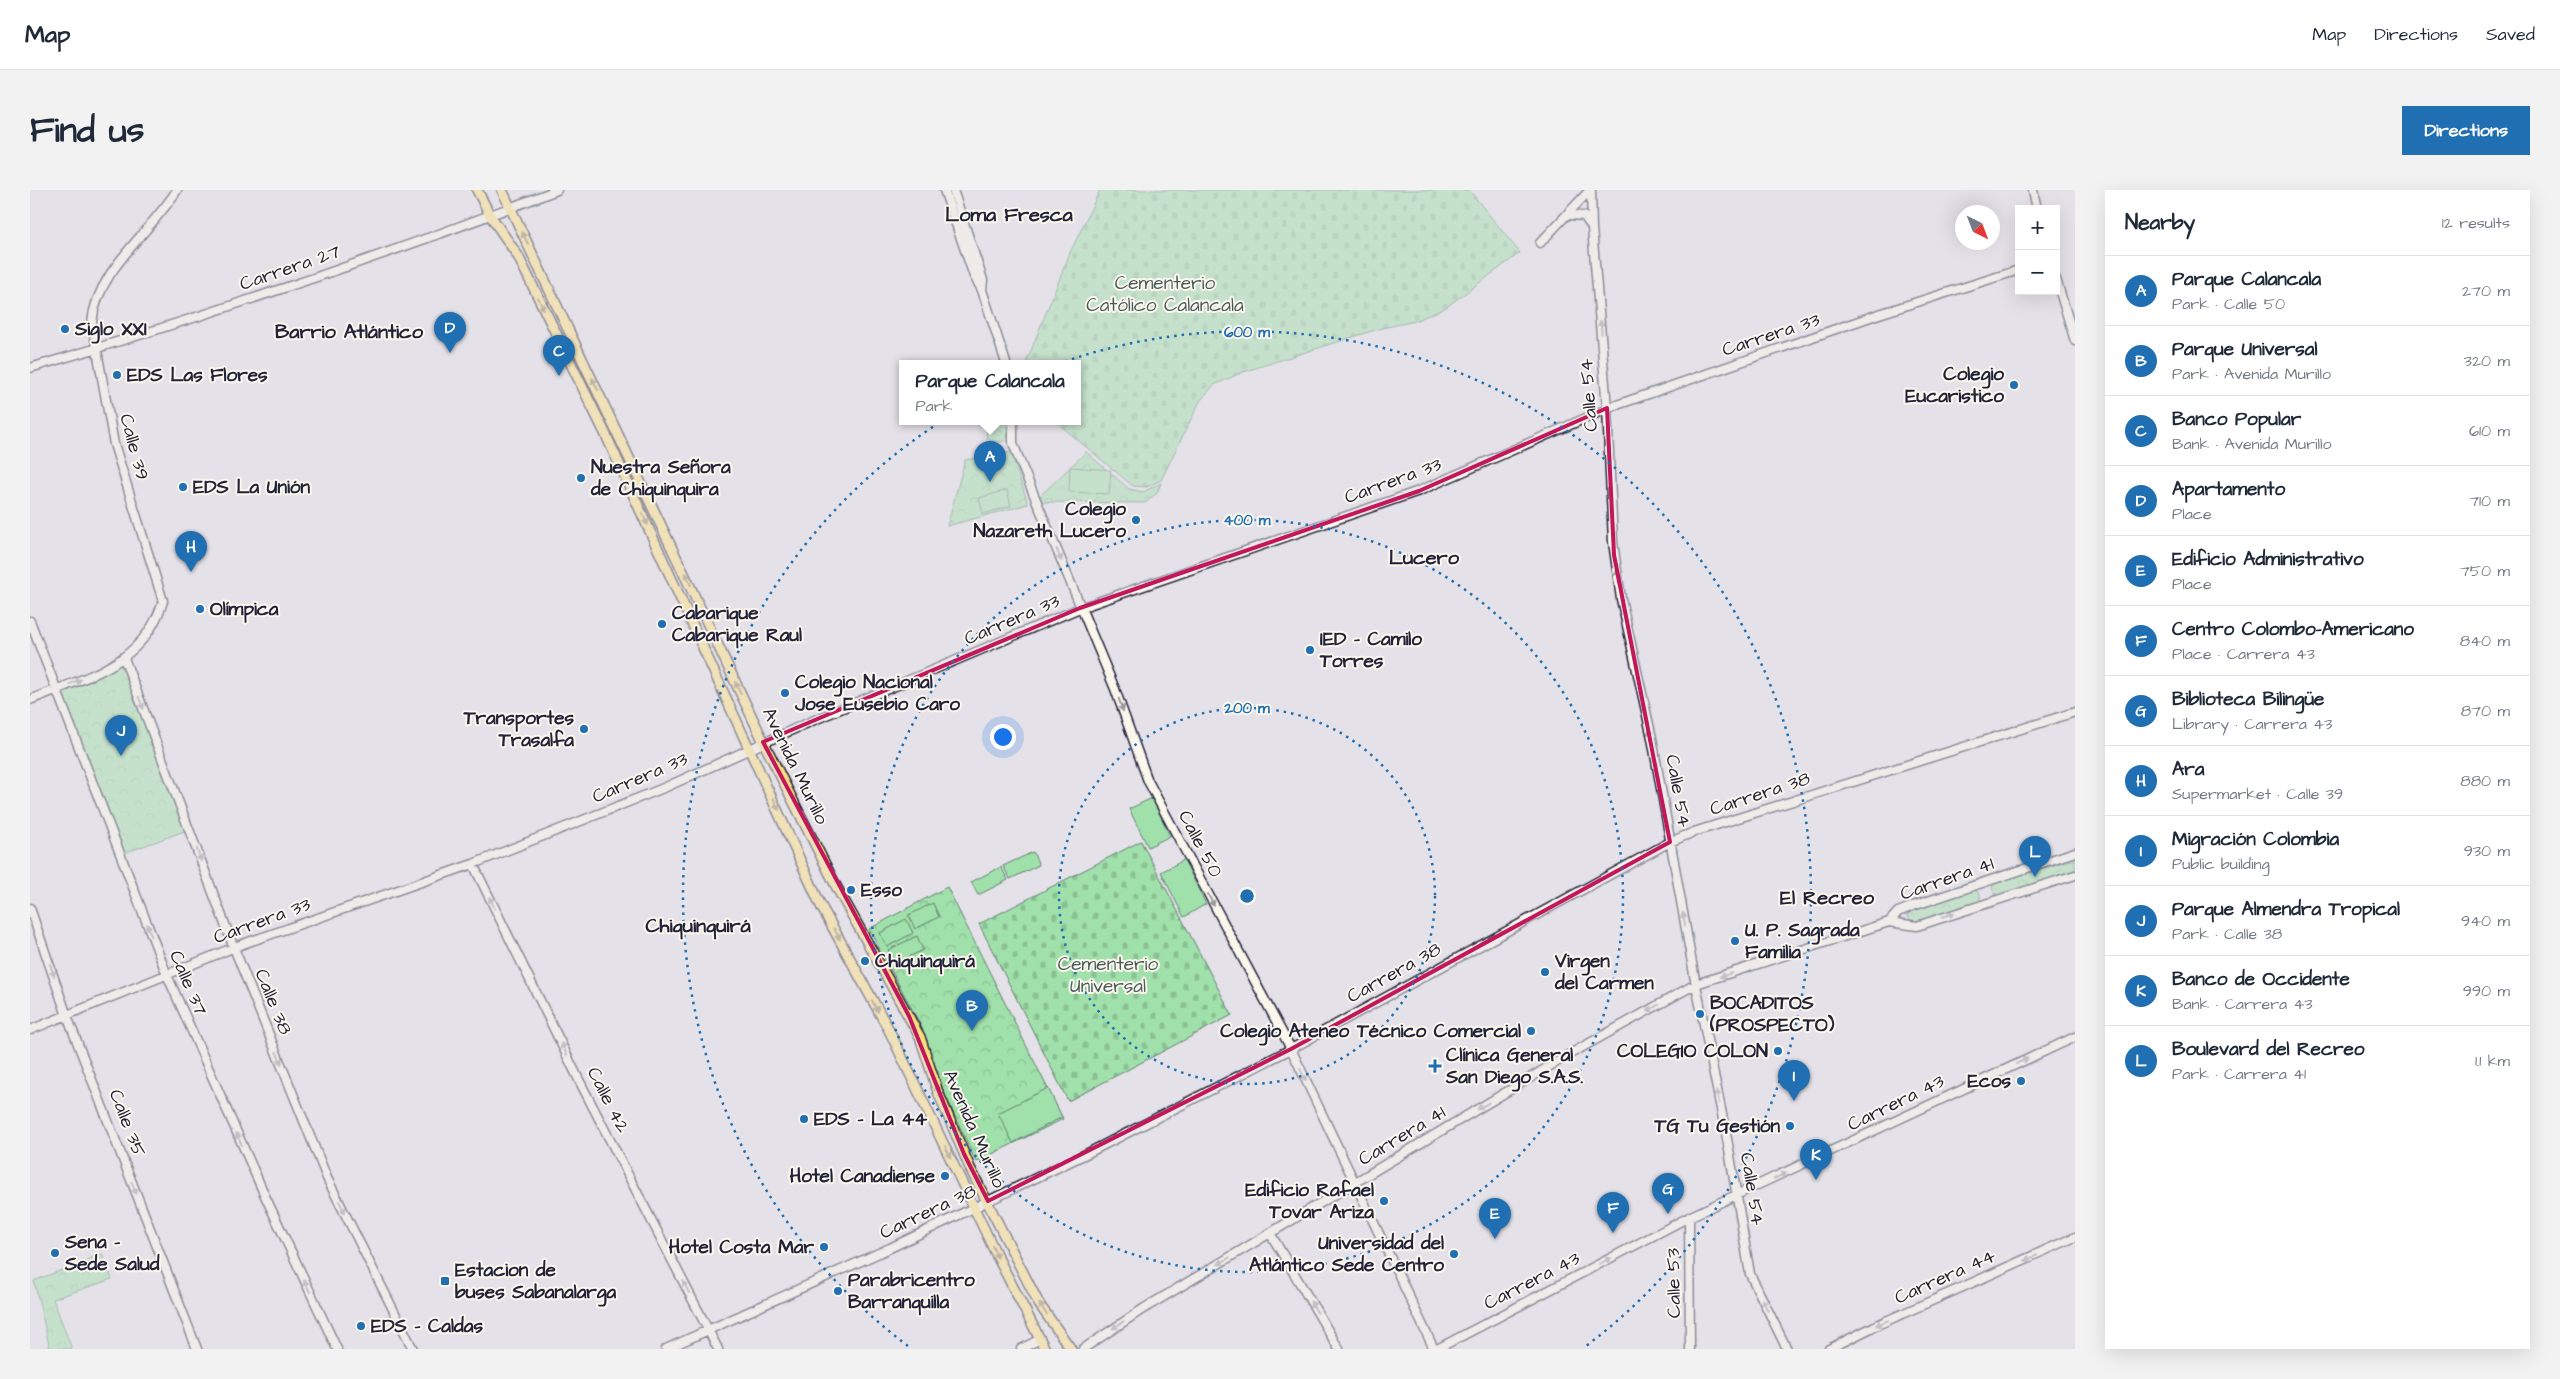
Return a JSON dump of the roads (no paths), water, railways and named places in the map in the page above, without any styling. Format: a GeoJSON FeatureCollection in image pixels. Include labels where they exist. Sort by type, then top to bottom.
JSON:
{"type":"FeatureCollection","features":[{"type":"Feature","properties":{"kind":"main road","name":"Avenida Murillo"},"geometry":{"type":"LineString","coordinates":[[477,190],[490,215],[518,256],[605,433],[751,748],[821,906],[888,1030],[1045,1349]]}},
{"type":"Feature","properties":{"kind":"main road","name":"Avenida Murillo"},"geometry":{"type":"LineString","coordinates":[[502,190],[763,742],[838,888],[920,1037],[938,1092],[964,1154],[1040,1304],[1072,1349]]}},
{"type":"Feature","properties":{"kind":"street","name":"Calle 39"},"geometry":{"type":"LineString","coordinates":[[124,658],[138,646],[152,629],[158,620],[164,601],[114,444],[92,323],[97,297],[110,273],[177,190]]}},
{"type":"Feature","properties":{"kind":"street","name":"Carrera 27"},"geometry":{"type":"LineString","coordinates":[[30,368],[96,350],[490,215],[557,190]]}},
{"type":"Feature","properties":{"kind":"street"},"geometry":{"type":"LineString","coordinates":[[944,190],[974,276],[982,290],[1005,360]]}},
{"type":"Feature","properties":{"kind":"street"},"geometry":{"type":"LineString","coordinates":[[953,190],[983,280],[982,290]]}},
{"type":"Feature","properties":{"kind":"street"},"geometry":{"type":"LineString","coordinates":[[1540,244],[1569,215],[1590,190]]}},
{"type":"Feature","properties":{"kind":"street","name":"Calle 54"},"geometry":{"type":"LineString","coordinates":[[1590,190],[1607,408],[1614,555],[1628,640],[1652,738],[1750,1274],[1787,1349]]}},
{"type":"Feature","properties":{"kind":"street"},"geometry":{"type":"LineString","coordinates":[[2033,190],[2036,205]]}},
{"type":"Feature","properties":{"kind":"street"},"geometry":{"type":"LineString","coordinates":[[1569,215],[1584,216],[1592,228]]}},
{"type":"Feature","properties":{"kind":"street","name":"Carrera 33"},"geometry":{"type":"LineString","coordinates":[[30,1030],[234,948],[473,864],[666,787],[763,742],[1080,608],[1419,491],[1607,408],[1879,314],[2015,271]]}},
{"type":"Feature","properties":{"kind":"street"},"geometry":{"type":"LineString","coordinates":[[2060,292],[2075,341]]}},
{"type":"Feature","properties":{"kind":"street","name":"Calle 50"},"geometry":{"type":"LineString","coordinates":[[1013,425],[1014,443],[1080,608],[1115,689],[1148,781],[1291,1049],[1354,1183],[1436,1349]]}},
{"type":"Feature","properties":{"kind":"street","name":"Calle 37"},"geometry":{"type":"LineString","coordinates":[[30,621],[167,975],[266,1198],[337,1349]]}},
{"type":"Feature","properties":{"kind":"street"},"geometry":{"type":"LineString","coordinates":[[30,700],[103,671],[124,658]]}},
{"type":"Feature","properties":{"kind":"street","name":"Calle 38"},"geometry":{"type":"LineString","coordinates":[[124,658],[234,948],[327,1178],[413,1349]]}},
{"type":"Feature","properties":{"kind":"street","name":"Carrera 38"},"geometry":{"type":"LineString","coordinates":[[666,1349],[975,1208],[1088,1153],[1291,1049],[1670,842],[1694,832],[2075,712]]}},
{"type":"Feature","properties":{"kind":"street","name":"Carrera 41"},"geometry":{"type":"LineString","coordinates":[[1083,1349],[1144,1309],[1570,1054],[1696,984],[1889,922],[1898,912],[1913,906],[2075,852]]}},
{"type":"Feature","properties":{"kind":"street","name":"Calle 42"},"geometry":{"type":"LineString","coordinates":[[473,864],[579,1080],[718,1349]]}},
{"type":"Feature","properties":{"kind":"street","name":"Carrera 41"},"geometry":{"type":"LineString","coordinates":[[1889,922],[1917,926],[2075,875]]}},
{"type":"Feature","properties":{"kind":"street","name":"Calle 35"},"geometry":{"type":"LineString","coordinates":[[30,908],[67,1016],[197,1349]]}},
{"type":"Feature","properties":{"kind":"street","name":"Carrera 43"},"geometry":{"type":"LineString","coordinates":[[1436,1349],[1689,1217],[1736,1197],[2045,1050],[2075,1038]]}},
{"type":"Feature","properties":{"kind":"street","name":"Calle 53"},"geometry":{"type":"LineString","coordinates":[[1689,1217],[1690,1349]]}},
{"type":"Feature","properties":{"kind":"street"},"geometry":{"type":"LineString","coordinates":[[1270,1233],[1339,1349]]}},
{"type":"Feature","properties":{"kind":"street","name":"Carrera 44"},"geometry":{"type":"LineString","coordinates":[[1829,1349],[1875,1326],[2075,1237]]}},
{"type":"Feature","properties":{"kind":"street"},"geometry":{"type":"LineString","coordinates":[[1021,1349],[1040,1339]]}},
{"type":"Feature","properties":{"kind":"place","name":"Siglo XXI"},"geometry":{"type":"Point","coordinates":[65,329]}},
{"type":"Feature","properties":{"kind":"place","name":"Apartamento"},"geometry":{"type":"Point","coordinates":[450,353]}},
{"type":"Feature","properties":{"kind":"place","name":"EDS Las Flores"},"geometry":{"type":"Point","coordinates":[117,375]}},
{"type":"Feature","properties":{"kind":"place","name":"Banco Popular"},"geometry":{"type":"Point","coordinates":[559,376]}},
{"type":"Feature","properties":{"kind":"place","name":"Colegio Eucaristico"},"geometry":{"type":"Point","coordinates":[2014,385]}},
{"type":"Feature","properties":{"kind":"place","name":"Nuestra Señora de Chiquinquira"},"geometry":{"type":"Point","coordinates":[581,478]}},
{"type":"Feature","properties":{"kind":"place","name":"Parque Calancala"},"geometry":{"type":"Point","coordinates":[990,482]}},
{"type":"Feature","properties":{"kind":"place","name":"EDS La Unión"},"geometry":{"type":"Point","coordinates":[183,487]}},
{"type":"Feature","properties":{"kind":"place","name":"Colegio Nazareth Lucero"},"geometry":{"type":"Point","coordinates":[1136,520]}},
{"type":"Feature","properties":{"kind":"place","name":"Ara"},"geometry":{"type":"Point","coordinates":[191,572]}},
{"type":"Feature","properties":{"kind":"place","name":"Olímpica"},"geometry":{"type":"Point","coordinates":[200,609]}},
{"type":"Feature","properties":{"kind":"place","name":"Cabarique Cabarique Raul"},"geometry":{"type":"Point","coordinates":[662,624]}},
{"type":"Feature","properties":{"kind":"place","name":"IED - Camilo Torres"},"geometry":{"type":"Point","coordinates":[1310,650]}},
{"type":"Feature","properties":{"kind":"place","name":"Colegio Nacional Jose Eusebio Caro"},"geometry":{"type":"Point","coordinates":[785,693]}},
{"type":"Feature","properties":{"kind":"place","name":"Transportes Trasalfa"},"geometry":{"type":"Point","coordinates":[584,729]}},
{"type":"Feature","properties":{"kind":"place","name":"Parque Almendra Tropical"},"geometry":{"type":"Point","coordinates":[121,756]}},
{"type":"Feature","properties":{"kind":"place","name":"Boulevard del Recreo"},"geometry":{"type":"Point","coordinates":[2035,877]}},
{"type":"Feature","properties":{"kind":"place","name":"Esso"},"geometry":{"type":"Point","coordinates":[851,890]}},
{"type":"Feature","properties":{"kind":"place","name":"U. P. Sagrada Familia"},"geometry":{"type":"Point","coordinates":[1735,941]}},
{"type":"Feature","properties":{"kind":"place","name":"Chiquinquirá"},"geometry":{"type":"Point","coordinates":[865,961]}},
{"type":"Feature","properties":{"kind":"place","name":"Virgen del Carmen"},"geometry":{"type":"Point","coordinates":[1545,972]}},
{"type":"Feature","properties":{"kind":"place","name":"BOCADITOS (PROSPECTO)"},"geometry":{"type":"Point","coordinates":[1700,1014]}},
{"type":"Feature","properties":{"kind":"place","name":"Parque Universal"},"geometry":{"type":"Point","coordinates":[972,1031]}},
{"type":"Feature","properties":{"kind":"place","name":"Colegio Ateneo Técnico Comercial"},"geometry":{"type":"Point","coordinates":[1531,1031]}},
{"type":"Feature","properties":{"kind":"place","name":"COLEGIO COLON"},"geometry":{"type":"Point","coordinates":[1778,1051]}},
{"type":"Feature","properties":{"kind":"place","name":"Clínica General San Diego S.A.S."},"geometry":{"type":"Point","coordinates":[1435,1066]}},
{"type":"Feature","properties":{"kind":"place","name":"Ecos"},"geometry":{"type":"Point","coordinates":[2021,1081]}},
{"type":"Feature","properties":{"kind":"place","name":"Migración Colombia"},"geometry":{"type":"Point","coordinates":[1794,1101]}},
{"type":"Feature","properties":{"kind":"place","name":"EDS - La 44"},"geometry":{"type":"Point","coordinates":[804,1119]}},
{"type":"Feature","properties":{"kind":"place","name":"TG Tu Gestión"},"geometry":{"type":"Point","coordinates":[1790,1126]}},
{"type":"Feature","properties":{"kind":"place","name":"Hotel Canadiense"},"geometry":{"type":"Point","coordinates":[945,1176]}},
{"type":"Feature","properties":{"kind":"place","name":"Banco de Occidente"},"geometry":{"type":"Point","coordinates":[1816,1180]}},
{"type":"Feature","properties":{"kind":"place","name":"Edificio Rafael Tovar Ariza"},"geometry":{"type":"Point","coordinates":[1384,1201]}},
{"type":"Feature","properties":{"kind":"place","name":"Biblioteca Bilingüe"},"geometry":{"type":"Point","coordinates":[1668,1214]}},
{"type":"Feature","properties":{"kind":"place","name":"Centro Colombo-Americano"},"geometry":{"type":"Point","coordinates":[1613,1233]}},
{"type":"Feature","properties":{"kind":"place","name":"Edificio Administrativo"},"geometry":{"type":"Point","coordinates":[1495,1239]}},
{"type":"Feature","properties":{"kind":"place","name":"Hotel Costa Mar"},"geometry":{"type":"Point","coordinates":[824,1247]}},
{"type":"Feature","properties":{"kind":"place","name":"Sena - Sede Salud"},"geometry":{"type":"Point","coordinates":[55,1253]}},
{"type":"Feature","properties":{"kind":"place","name":"Universidad del Atlántico Sede Centro"},"geometry":{"type":"Point","coordinates":[1454,1254]}},
{"type":"Feature","properties":{"kind":"place","name":"Estacion de buses Sabanalarga"},"geometry":{"type":"Point","coordinates":[445,1281]}},
{"type":"Feature","properties":{"kind":"place","name":"Parabricentro Barranquilla"},"geometry":{"type":"Point","coordinates":[838,1291]}},
{"type":"Feature","properties":{"kind":"place","name":"EDS - Caldas"},"geometry":{"type":"Point","coordinates":[361,1326]}},
{"type":"Feature","properties":{"kind":"district","name":"Loma Fresca"},"geometry":{"type":"Point","coordinates":[1009,215]}},
{"type":"Feature","properties":{"kind":"district","name":"Barrio Atlántico"},"geometry":{"type":"Point","coordinates":[349,332]}},
{"type":"Feature","properties":{"kind":"district","name":"Lucero"},"geometry":{"type":"Point","coordinates":[1424,558]}},
{"type":"Feature","properties":{"kind":"district","name":"El Recreo"},"geometry":{"type":"Point","coordinates":[1827,898]}},
{"type":"Feature","properties":{"kind":"district","name":"Chiquinquirá"},"geometry":{"type":"Point","coordinates":[698,926]}},
{"type":"Feature","properties":{"kind":"park label","name":"Cementerio Católico Calancala"},"geometry":{"type":"Point","coordinates":[1165,294]}},
{"type":"Feature","properties":{"kind":"park label","name":"Cementerio Universal"},"geometry":{"type":"Point","coordinates":[1108,975]}}]}
